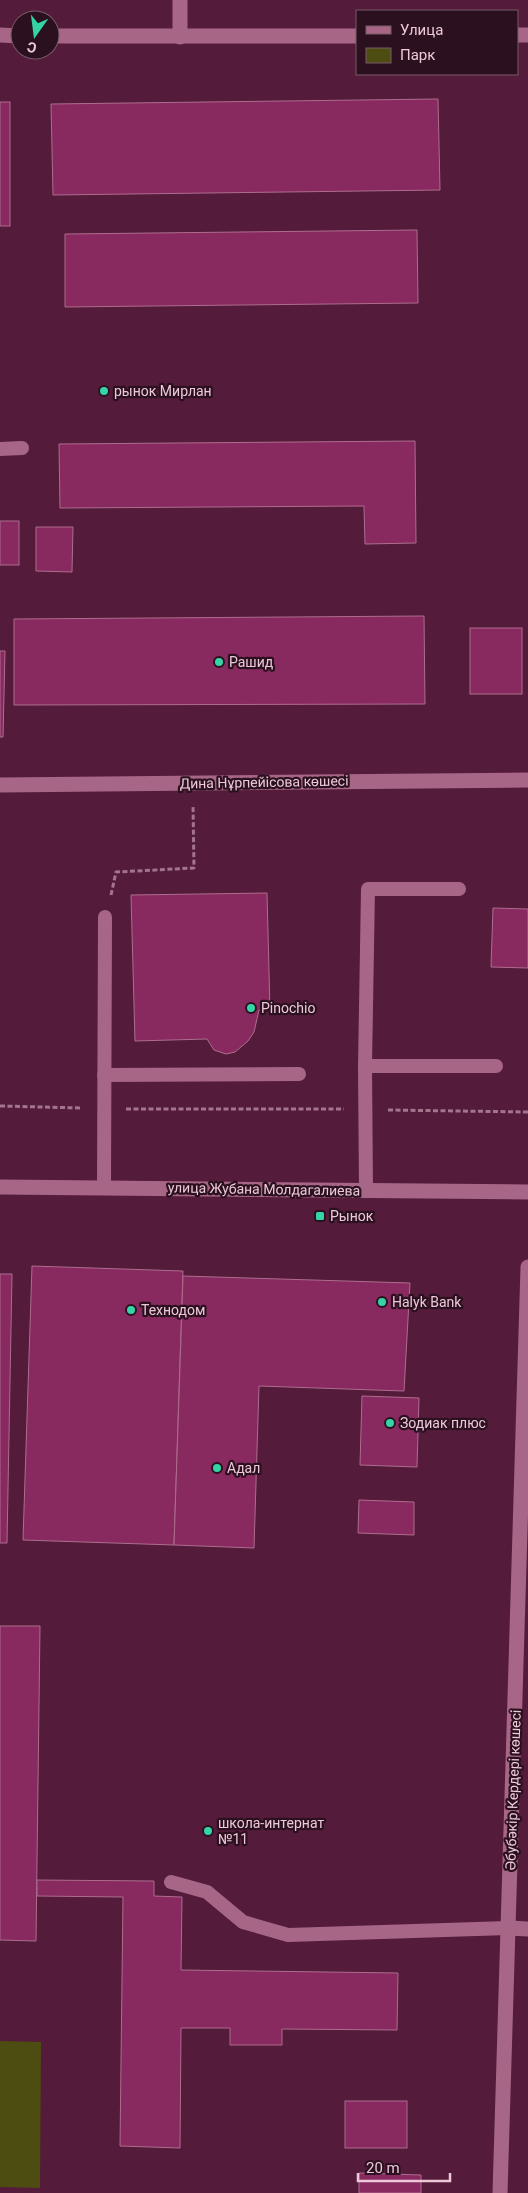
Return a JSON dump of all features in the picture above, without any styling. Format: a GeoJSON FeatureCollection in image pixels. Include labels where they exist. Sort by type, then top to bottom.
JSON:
{"type":"FeatureCollection","features":[{"type":"Feature","properties":{"kind":"street"},"geometry":{"type":"LineString","coordinates":[[180,0],[180,36]]}},
{"type":"Feature","properties":{"kind":"street"},"geometry":{"type":"LineString","coordinates":[[60,36],[356,36]]}},
{"type":"Feature","properties":{"kind":"street","name":"Дина Нұрпейісова көшесі"},"geometry":{"type":"LineString","coordinates":[[0,784],[528,780]]}},
{"type":"Feature","properties":{"kind":"street","name":"улица Жубана Молдагалиева"},"geometry":{"type":"LineString","coordinates":[[0,1187],[528,1192]]}},
{"type":"Feature","properties":{"kind":"street","name":"Әбубәкір Кердері көшесі"},"geometry":{"type":"LineString","coordinates":[[500,2193],[528,1267]]}},
{"type":"Feature","properties":{"kind":"street"},"geometry":{"type":"LineString","coordinates":[[508,1928],[528,1929]]}},
{"type":"Feature","properties":{"kind":"lane"},"geometry":{"type":"LineString","coordinates":[[0,449],[22,448]]}},
{"type":"Feature","properties":{"kind":"lane"},"geometry":{"type":"LineString","coordinates":[[366,1190],[365,1066],[368,889],[459,889]]}},
{"type":"Feature","properties":{"kind":"lane"},"geometry":{"type":"LineString","coordinates":[[104,1188],[105,917]]}},
{"type":"Feature","properties":{"kind":"lane"},"geometry":{"type":"LineString","coordinates":[[365,1066],[496,1066]]}},
{"type":"Feature","properties":{"kind":"lane"},"geometry":{"type":"LineString","coordinates":[[104,1075],[299,1074]]}},
{"type":"Feature","properties":{"kind":"lane"},"geometry":{"type":"LineString","coordinates":[[171,1882],[207,1892],[243,1922],[288,1935],[508,1928]]}},
{"type":"Feature","properties":{"kind":"path"},"geometry":{"type":"LineString","coordinates":[[105,917],[116,872],[194,868],[193,783]]}},
{"type":"Feature","properties":{"kind":"path"},"geometry":{"type":"LineString","coordinates":[[0,1106],[104,1109],[365,1109],[528,1112]]}},
{"type":"Feature","properties":{"kind":"green space"},"geometry":{"type":"Polygon","coordinates":[[[0,2041],[41,2042],[40,2188],[0,2187],[0,2041]]]}},
{"type":"Feature","properties":{"kind":"building"},"geometry":{"type":"Polygon","coordinates":[[[438,99],[440,190],[53,195],[51,104],[438,99]]]}},
{"type":"Feature","properties":{"kind":"building"},"geometry":{"type":"Polygon","coordinates":[[[0,102],[10,102],[10,226],[0,226],[0,102]]]}},
{"type":"Feature","properties":{"kind":"building"},"geometry":{"type":"Polygon","coordinates":[[[417,230],[418,303],[65,307],[65,234],[417,230]]]}},
{"type":"Feature","properties":{"kind":"building"},"geometry":{"type":"Polygon","coordinates":[[[415,441],[416,543],[365,544],[364,506],[60,508],[59,444],[415,441]]]}},
{"type":"Feature","properties":{"kind":"building"},"geometry":{"type":"Polygon","coordinates":[[[0,521],[19,521],[19,565],[0,565],[0,521]]]}},
{"type":"Feature","properties":{"kind":"building"},"geometry":{"type":"Polygon","coordinates":[[[36,527],[73,527],[72,572],[36,571],[36,527]]]}},
{"type":"Feature","properties":{"kind":"building","name":"Рашид"},"geometry":{"type":"Polygon","coordinates":[[[424,616],[425,704],[14,705],[14,619],[424,616]]]}},
{"type":"Feature","properties":{"kind":"building"},"geometry":{"type":"Polygon","coordinates":[[[470,628],[522,628],[522,694],[470,694],[470,628]]]}},
{"type":"Feature","properties":{"kind":"building"},"geometry":{"type":"Polygon","coordinates":[[[0,651],[5,651],[3,737],[0,737],[0,651]]]}},
{"type":"Feature","properties":{"kind":"building"},"geometry":{"type":"Polygon","coordinates":[[[267,893],[270,1010],[259,1010],[254,1032],[248,1041],[235,1052],[226,1054],[214,1050],[207,1039],[135,1041],[131,895],[267,893]]]}},
{"type":"Feature","properties":{"kind":"building"},"geometry":{"type":"Polygon","coordinates":[[[493,908],[528,909],[528,968],[491,967],[493,908]]]}},
{"type":"Feature","properties":{"kind":"building"},"geometry":{"type":"Polygon","coordinates":[[[32,1266],[183,1271],[174,1545],[23,1540],[32,1266]]]}},
{"type":"Feature","properties":{"kind":"building"},"geometry":{"type":"Polygon","coordinates":[[[0,1274],[12,1274],[7,1543],[0,1543],[0,1274]]]}},
{"type":"Feature","properties":{"kind":"building","name":"Адал"},"geometry":{"type":"Polygon","coordinates":[[[183,1276],[410,1283],[404,1391],[259,1386],[254,1548],[174,1545],[183,1276]]]}},
{"type":"Feature","properties":{"kind":"building"},"geometry":{"type":"Polygon","coordinates":[[[362,1396],[419,1398],[417,1467],[360,1465],[362,1396]]]}},
{"type":"Feature","properties":{"kind":"building"},"geometry":{"type":"Polygon","coordinates":[[[359,1500],[414,1502],[414,1535],[358,1533],[359,1500]]]}},
{"type":"Feature","properties":{"kind":"building"},"geometry":{"type":"Polygon","coordinates":[[[0,1626],[40,1626],[36,1941],[0,1940],[0,1626]]]}},
{"type":"Feature","properties":{"kind":"building"},"geometry":{"type":"Polygon","coordinates":[[[37,1880],[154,1881],[154,1896],[182,1897],[181,1970],[398,1973],[397,2030],[282,2029],[282,2045],[230,2045],[230,2028],[181,2028],[180,2148],[120,2146],[123,1897],[37,1896],[37,1880]]]}},
{"type":"Feature","properties":{"kind":"building"},"geometry":{"type":"Polygon","coordinates":[[[345,2101],[407,2101],[407,2148],[345,2148],[345,2101]]]}},
{"type":"Feature","properties":{"kind":"building"},"geometry":{"type":"Polygon","coordinates":[[[359,2173],[421,2175],[421,2193],[359,2193],[359,2173]]]}},
{"type":"Feature","properties":{"kind":"place","name":"рынок Мирлан"},"geometry":{"type":"Point","coordinates":[104,391]}},
{"type":"Feature","properties":{"kind":"place","name":"Рашид"},"geometry":{"type":"Point","coordinates":[219,662]}},
{"type":"Feature","properties":{"kind":"place","name":"Pinochio"},"geometry":{"type":"Point","coordinates":[251,1008]}},
{"type":"Feature","properties":{"kind":"place","name":"Рынок"},"geometry":{"type":"Point","coordinates":[320,1216]}},
{"type":"Feature","properties":{"kind":"place","name":"Halyk Bank"},"geometry":{"type":"Point","coordinates":[382,1302]}},
{"type":"Feature","properties":{"kind":"place","name":"Технодом"},"geometry":{"type":"Point","coordinates":[131,1310]}},
{"type":"Feature","properties":{"kind":"place","name":"Зодиак плюс"},"geometry":{"type":"Point","coordinates":[390,1423]}},
{"type":"Feature","properties":{"kind":"place","name":"Адал"},"geometry":{"type":"Point","coordinates":[217,1468]}},
{"type":"Feature","properties":{"kind":"place","name":"школа-интернат №11"},"geometry":{"type":"Point","coordinates":[208,1831]}}]}
